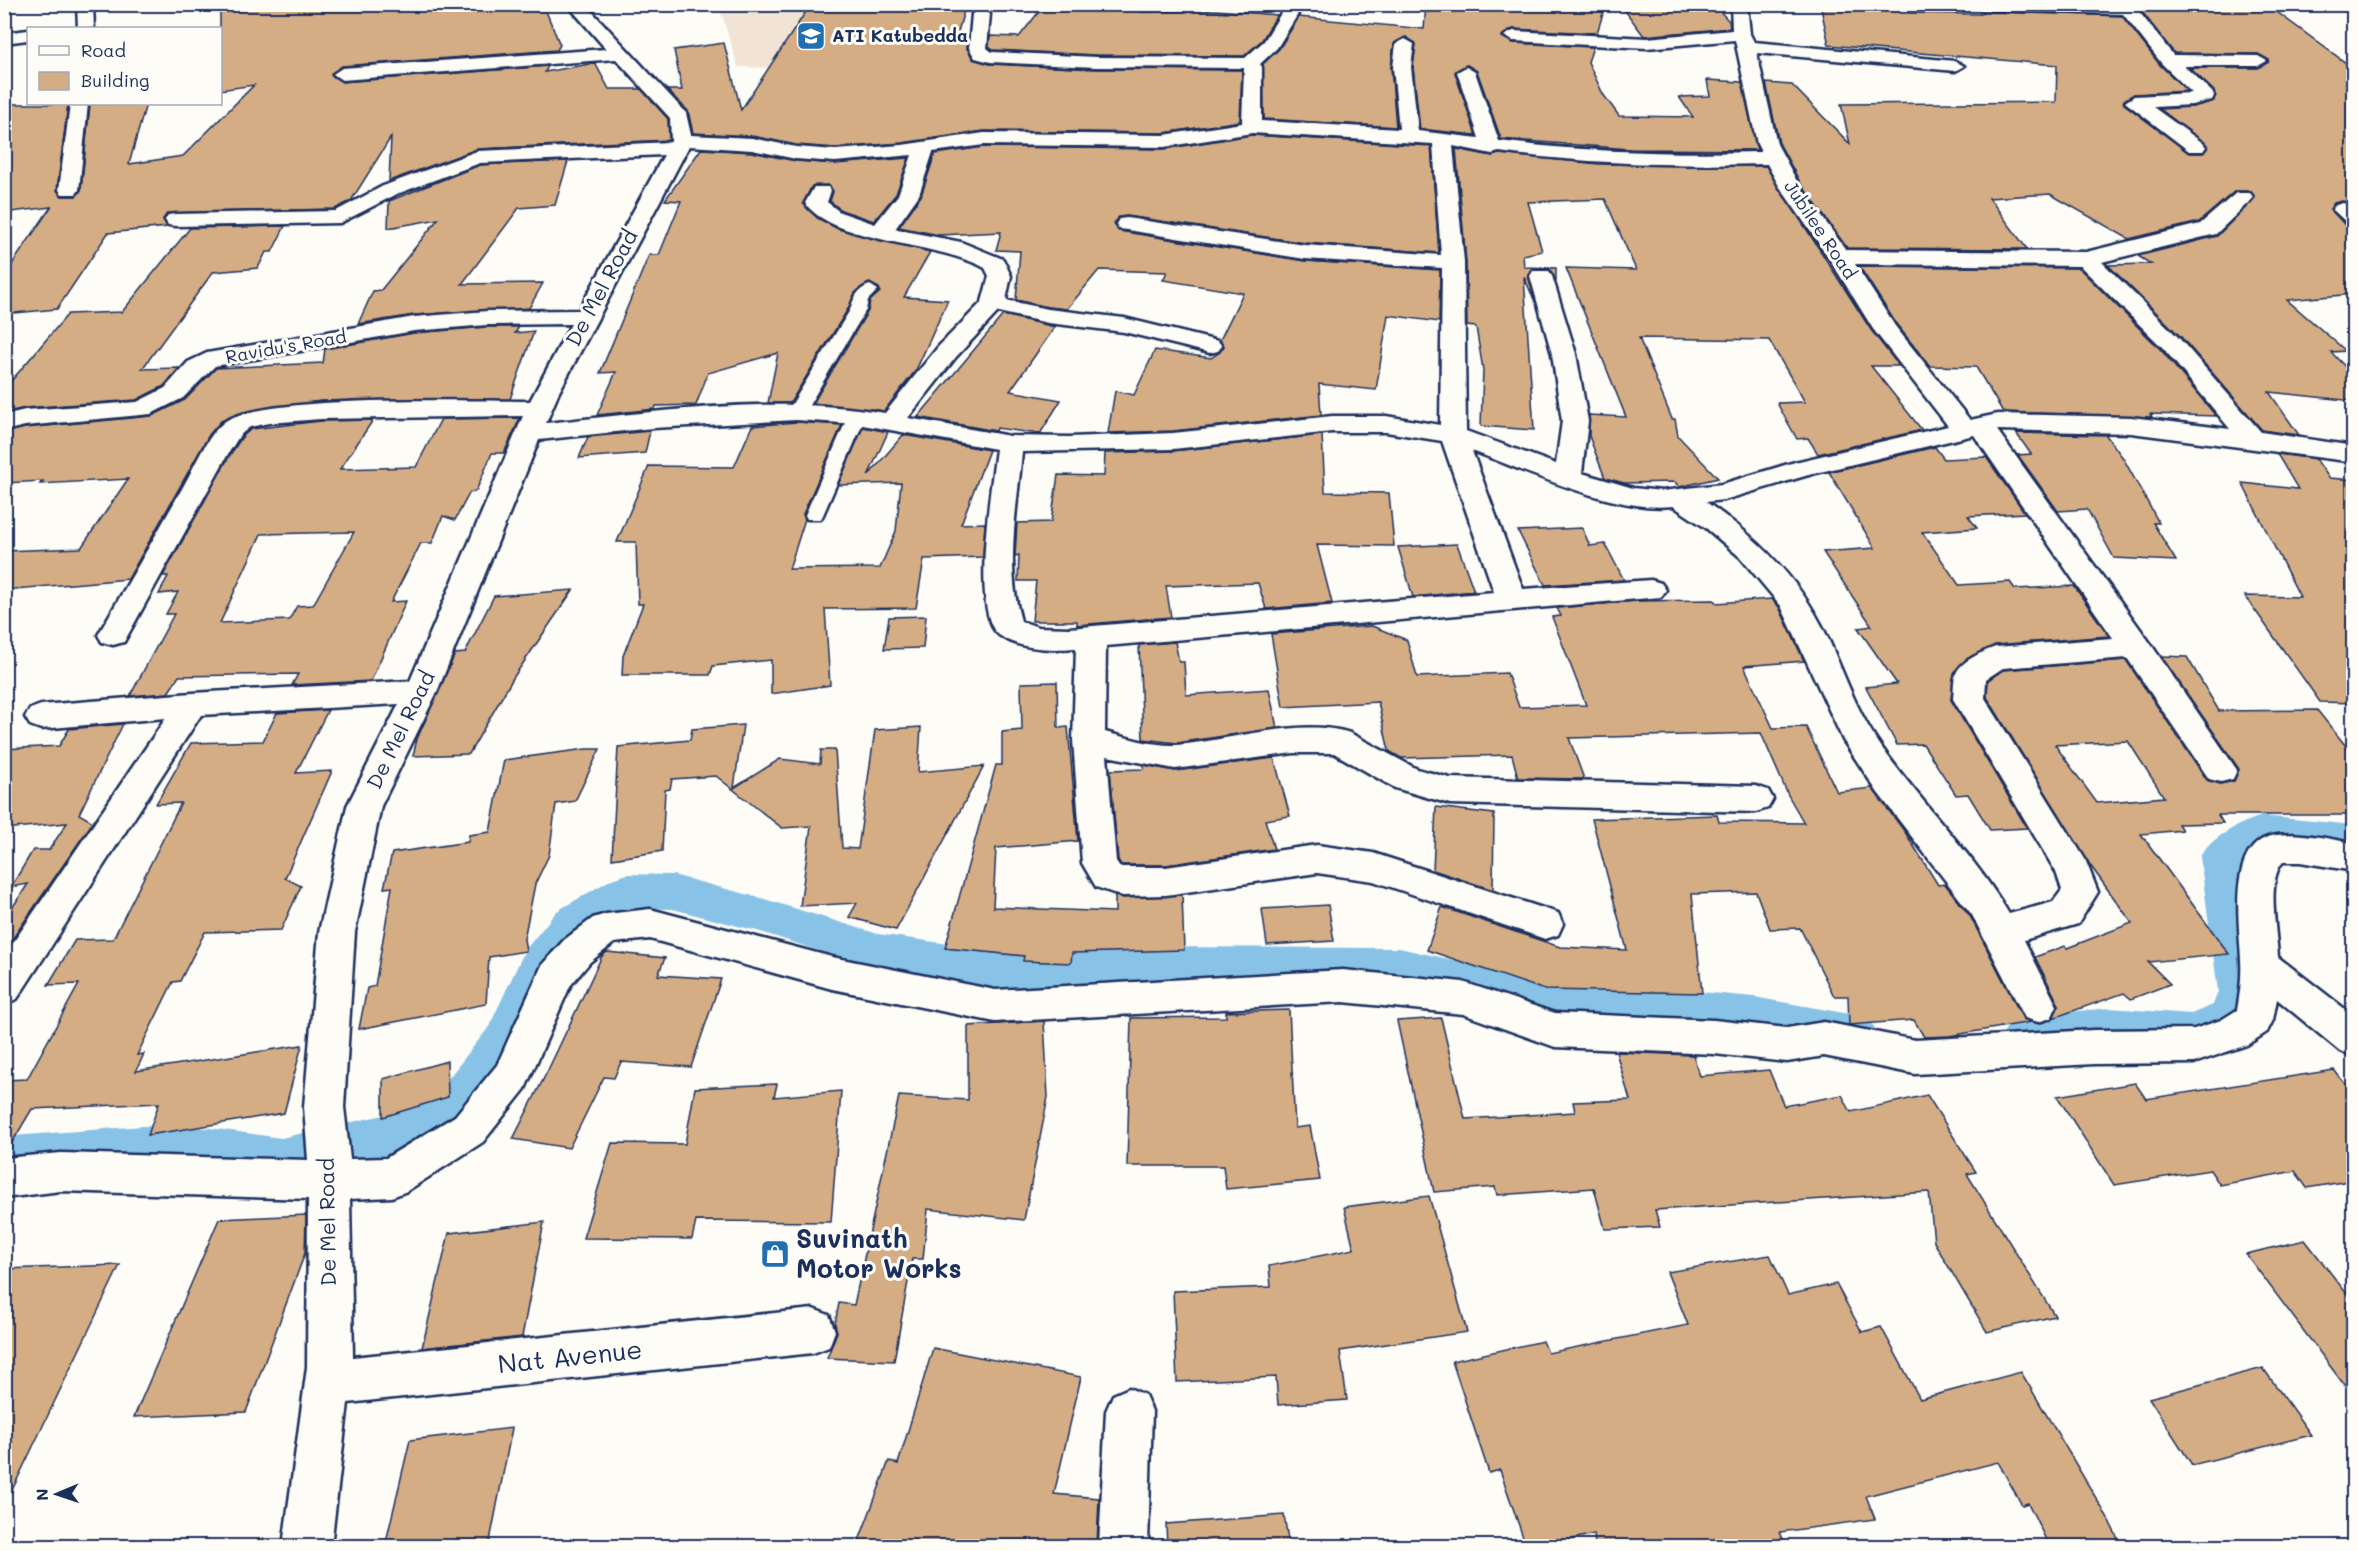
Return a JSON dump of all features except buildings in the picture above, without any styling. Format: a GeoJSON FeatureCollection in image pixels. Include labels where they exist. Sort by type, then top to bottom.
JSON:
{"type":"FeatureCollection","features":[{"type":"Feature","properties":{"kind":"street"},"geometry":{"type":"LineString","coordinates":[[82,27],[85,4]]}},
{"type":"Feature","properties":{"kind":"street"},"geometry":{"type":"LineString","coordinates":[[575,4],[679,117],[680,144]]}},
{"type":"Feature","properties":{"kind":"street","name":"Jubilee Road"},"geometry":{"type":"LineString","coordinates":[[1740,4],[1744,41],[1767,144],[1789,186],[1840,257],[1885,329],[1971,427],[2137,647],[2221,770]]}},
{"type":"Feature","properties":{"kind":"street"},"geometry":{"type":"LineString","coordinates":[[1983,5],[2125,7],[2168,60],[2205,96],[2192,99],[2134,102],[2196,147]]}},
{"type":"Feature","properties":{"kind":"street"},"geometry":{"type":"LineString","coordinates":[[981,14],[978,48],[981,54],[990,57],[1096,62],[1250,63],[1271,44],[1289,14]]}},
{"type":"Feature","properties":{"kind":"street"},"geometry":{"type":"LineString","coordinates":[[4,38],[27,35]]}},
{"type":"Feature","properties":{"kind":"street"},"geometry":{"type":"LineString","coordinates":[[1513,36],[1647,43],[1744,41],[1955,66]]}},
{"type":"Feature","properties":{"kind":"street"},"geometry":{"type":"LineString","coordinates":[[1404,44],[1402,67],[1409,135]]}},
{"type":"Feature","properties":{"kind":"street"},"geometry":{"type":"LineString","coordinates":[[342,74],[620,53]]}},
{"type":"Feature","properties":{"kind":"street"},"geometry":{"type":"LineString","coordinates":[[2168,60],[2258,61]]}},
{"type":"Feature","properties":{"kind":"street"},"geometry":{"type":"LineString","coordinates":[[1250,63],[1252,67],[1252,127]]}},
{"type":"Feature","properties":{"kind":"street"},"geometry":{"type":"LineString","coordinates":[[1466,72],[1492,148]]}},
{"type":"Feature","properties":{"kind":"street"},"geometry":{"type":"LineString","coordinates":[[69,190],[79,105]]}},
{"type":"Feature","properties":{"kind":"street"},"geometry":{"type":"LineString","coordinates":[[176,220],[340,217],[390,190],[477,157],[680,144],[752,144],[796,153],[836,156],[924,148],[984,139],[1164,141],[1252,127],[1409,135],[1492,148],[1563,155],[1660,160],[1774,158]]}},
{"type":"Feature","properties":{"kind":"street"},"geometry":{"type":"LineString","coordinates":[[1442,139],[1448,181],[1454,262],[1453,435],[1512,600]]}},
{"type":"Feature","properties":{"kind":"street","name":"De Mel Road"},"geometry":{"type":"LineString","coordinates":[[307,1546],[330,1367],[329,1170],[324,1107],[336,932],[364,806],[421,692],[534,421],[586,317],[680,144]]}},
{"type":"Feature","properties":{"kind":"street"},"geometry":{"type":"LineString","coordinates":[[878,232],[894,220],[905,203],[924,148]]}},
{"type":"Feature","properties":{"kind":"street"},"geometry":{"type":"LineString","coordinates":[[821,191],[816,203],[832,217],[878,232],[954,247],[980,255],[995,264],[1000,276],[993,304],[947,352],[891,423]]}},
{"type":"Feature","properties":{"kind":"street"},"geometry":{"type":"LineString","coordinates":[[1840,257],[2086,259],[2208,229],[2243,197]]}},
{"type":"Feature","properties":{"kind":"street"},"geometry":{"type":"LineString","coordinates":[[1127,224],[1305,252],[1454,262]]}},
{"type":"Feature","properties":{"kind":"street"},"geometry":{"type":"LineString","coordinates":[[2086,259],[2171,343],[2253,439]]}},
{"type":"Feature","properties":{"kind":"street"},"geometry":{"type":"LineString","coordinates":[[1541,276],[1564,354],[1575,421],[1568,477]]}},
{"type":"Feature","properties":{"kind":"street"},"geometry":{"type":"LineString","coordinates":[[993,304],[1048,316],[1124,325],[1210,346]]}},
{"type":"Feature","properties":{"kind":"street","name":"Ravidu's Road"},"geometry":{"type":"LineString","coordinates":[[4,423],[26,418],[142,409],[174,393],[197,367],[207,360],[414,324],[487,318],[586,317]]}},
{"type":"Feature","properties":{"kind":"street"},"geometry":{"type":"LineString","coordinates":[[113,635],[230,430],[241,422],[268,415],[321,411],[534,421],[653,420],[796,412],[857,416],[1010,444],[1069,446],[1173,441],[1332,424],[1386,424],[1453,435],[1568,477],[1630,496],[1679,498],[1724,492],[1971,427],[1998,422],[2131,425],[2253,439],[2354,454]]}},
{"type":"Feature","properties":{"kind":"street"},"geometry":{"type":"LineString","coordinates":[[1010,444],[1000,556],[1002,610],[1008,627],[1028,637],[1049,640],[1090,637],[1651,590]]}},
{"type":"Feature","properties":{"kind":"street"},"geometry":{"type":"LineString","coordinates":[[1679,498],[1712,517],[1741,542],[1781,587],[1803,618],[1833,693],[1864,748],[1976,892],[2001,931],[2038,1006]]}},
{"type":"Feature","properties":{"kind":"street"},"geometry":{"type":"LineString","coordinates":[[1090,637],[1089,740],[1099,863],[1108,877],[1122,882],[1166,881],[1317,859],[1373,867],[1545,924]]}},
{"type":"Feature","properties":{"kind":"street"},"geometry":{"type":"LineString","coordinates":[[2001,931],[2065,914],[2080,892],[2073,869],[1969,699],[1971,674],[1996,658],[2137,647]]}},
{"type":"Feature","properties":{"kind":"street"},"geometry":{"type":"LineString","coordinates":[[41,717],[192,704],[421,692]]}},
{"type":"Feature","properties":{"kind":"street"},"geometry":{"type":"LineString","coordinates":[[4,988],[192,704]]}},
{"type":"Feature","properties":{"kind":"street"},"geometry":{"type":"LineString","coordinates":[[1089,740],[1137,752],[1175,757],[1294,741],[1339,741],[1374,758],[1407,779],[1450,791],[1756,799]]}},
{"type":"Feature","properties":{"kind":"street"},"geometry":{"type":"LineString","coordinates":[[4,1178],[61,1172],[329,1170],[392,1177],[469,1129],[511,1077],[555,976],[577,951],[606,929],[650,924],[832,974],[995,1006],[1343,986],[1463,998],[1555,1030],[1714,1037],[1788,1046],[1824,1038],[1915,1057],[2094,1047],[2194,1046],[2233,1033],[2254,1020],[2260,964],[2256,881],[2261,862],[2274,849],[2300,848],[2354,857]]}},
{"type":"Feature","properties":{"kind":"street"},"geometry":{"type":"LineString","coordinates":[[2260,964],[2354,1039]]}},
{"type":"Feature","properties":{"kind":"street","name":"Nat Avenue"},"geometry":{"type":"LineString","coordinates":[[327,1383],[813,1331]]}},
{"type":"Feature","properties":{"kind":"street"},"geometry":{"type":"LineString","coordinates":[[1123,1546],[1129,1411]]}},
{"type":"Feature","properties":{"kind":"lane"},"geometry":{"type":"LineString","coordinates":[[796,412],[858,310],[861,299],[870,290]]}},
{"type":"Feature","properties":{"kind":"lane"},"geometry":{"type":"LineString","coordinates":[[814,515],[857,416]]}},
{"type":"Feature","properties":{"kind":"shaded area","name":"ATI Katubedda"},"geometry":{"type":"Polygon","coordinates":[[[719,5],[906,5],[881,70],[738,67],[719,5]]]}},
{"type":"Feature","properties":{"kind":"waterway"},"geometry":{"type":"LineString","coordinates":[[2025,1036],[2110,1028],[2193,1034],[2231,1018],[2240,991],[2221,857],[2262,832],[2354,841]]}},
{"type":"Feature","properties":{"kind":"waterway"},"geometry":{"type":"LineString","coordinates":[[13,1159],[143,1148],[210,1151],[281,1161],[388,1136],[448,1115],[505,1041],[540,963],[572,923],[627,891],[673,892],[761,915],[878,952],[1026,974],[1109,965],[1399,966],[1521,994],[1754,1017],[1855,1035]]}},
{"type":"Feature","properties":{"kind":"place","name":"ATI Katubedda"},"geometry":{"type":"Point","coordinates":[811,36]}},
{"type":"Feature","properties":{"kind":"place","name":"Suvinath Motor Works"},"geometry":{"type":"Point","coordinates":[775,1254]}}]}
